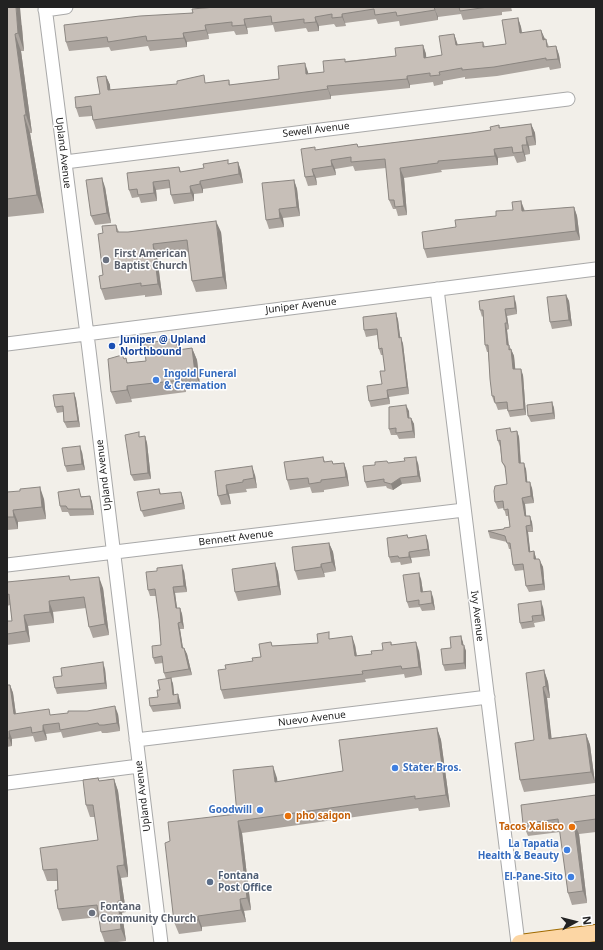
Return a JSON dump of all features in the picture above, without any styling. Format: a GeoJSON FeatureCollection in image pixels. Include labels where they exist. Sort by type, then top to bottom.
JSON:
{"type":"FeatureCollection","features":[{"type":"Feature","properties":{"kind":"main road"},"geometry":{"type":"LineString","coordinates":[[519,943],[596,932]]}},
{"type":"Feature","properties":{"kind":"street"},"geometry":{"type":"LineString","coordinates":[[45,8],[66,7]]}},
{"type":"Feature","properties":{"kind":"street","name":"Upland Avenue"},"geometry":{"type":"LineString","coordinates":[[45,8],[161,943]]}},
{"type":"Feature","properties":{"kind":"street","name":"Sewell Avenue"},"geometry":{"type":"LineString","coordinates":[[65,162],[568,99]]}},
{"type":"Feature","properties":{"kind":"street","name":"Juniper Avenue"},"geometry":{"type":"LineString","coordinates":[[7,344],[596,269]]}},
{"type":"Feature","properties":{"kind":"street","name":"Ivy Avenue"},"geometry":{"type":"LineString","coordinates":[[437,289],[519,943]]}},
{"type":"Feature","properties":{"kind":"street","name":"Bennett Avenue"},"geometry":{"type":"LineString","coordinates":[[7,565],[464,510]]}},
{"type":"Feature","properties":{"kind":"street","name":"Nuevo Avenue"},"geometry":{"type":"LineString","coordinates":[[136,740],[488,697]]}},
{"type":"Feature","properties":{"kind":"street"},"geometry":{"type":"LineString","coordinates":[[7,784],[139,766]]}},
{"type":"Feature","properties":{"kind":"building"},"geometry":{"type":"Polygon","coordinates":[[[7,7],[16,7],[18,33],[15,34],[26,115],[24,115],[37,195],[7,199],[7,7]]]}},
{"type":"Feature","properties":{"kind":"building"},"geometry":{"type":"Polygon","coordinates":[[[216,7],[434,7],[435,10],[397,16],[396,12],[375,15],[374,9],[342,14],[342,17],[332,18],[332,14],[315,17],[316,22],[304,23],[304,19],[272,23],[271,16],[244,19],[245,25],[232,26],[232,22],[205,25],[206,30],[183,33],[184,38],[147,41],[146,36],[108,42],[107,37],[66,42],[64,25],[140,16],[193,13],[192,9],[216,7]]]}},
{"type":"Feature","properties":{"kind":"building"},"geometry":{"type":"Polygon","coordinates":[[[459,7],[488,7],[460,11],[459,7]]]}},
{"type":"Feature","properties":{"kind":"building"},"geometry":{"type":"Polygon","coordinates":[[[518,18],[520,33],[541,30],[543,40],[546,39],[547,47],[556,46],[558,59],[546,60],[546,58],[494,67],[462,70],[462,68],[439,72],[440,75],[430,76],[430,73],[407,76],[407,79],[327,86],[328,89],[93,120],[91,106],[76,108],[75,97],[100,94],[97,77],[106,76],[108,90],[177,84],[177,81],[204,75],[205,83],[229,80],[229,85],[279,79],[278,66],[305,63],[306,74],[324,72],[323,61],[345,59],[345,62],[396,56],[395,48],[423,45],[424,58],[442,55],[439,36],[454,34],[456,45],[483,42],[483,47],[506,44],[502,20],[518,18]]]}},
{"type":"Feature","properties":{"kind":"building"},"geometry":{"type":"Polygon","coordinates":[[[531,124],[533,136],[526,137],[527,145],[522,145],[523,152],[513,153],[512,147],[494,149],[495,156],[438,161],[438,163],[400,168],[404,206],[395,207],[394,200],[389,200],[385,159],[351,162],[351,157],[331,160],[332,166],[312,169],[314,176],[305,177],[301,149],[315,147],[315,150],[357,144],[358,147],[491,130],[490,127],[499,125],[499,128],[531,124]]]}},
{"type":"Feature","properties":{"kind":"building"},"geometry":{"type":"Polygon","coordinates":[[[228,160],[228,164],[238,162],[239,174],[200,181],[200,184],[190,186],[191,193],[171,195],[169,180],[153,182],[154,193],[138,195],[137,189],[129,190],[127,173],[179,167],[180,172],[204,168],[203,164],[228,160]]]}},
{"type":"Feature","properties":{"kind":"building"},"geometry":{"type":"Polygon","coordinates":[[[102,178],[107,213],[91,216],[86,180],[102,178]]]}},
{"type":"Feature","properties":{"kind":"building"},"geometry":{"type":"Polygon","coordinates":[[[294,180],[297,207],[279,209],[280,218],[266,220],[262,183],[294,180]]]}},
{"type":"Feature","properties":{"kind":"building"},"geometry":{"type":"Polygon","coordinates":[[[521,201],[522,211],[574,207],[576,231],[424,249],[422,232],[456,227],[455,220],[496,216],[496,211],[513,210],[512,202],[521,201]]]}},
{"type":"Feature","properties":{"kind":"building"},"geometry":{"type":"Polygon","coordinates":[[[216,221],[223,277],[192,281],[187,240],[153,244],[158,284],[141,286],[141,283],[101,289],[99,276],[103,275],[98,234],[103,233],[102,226],[116,225],[117,232],[128,232],[216,221]]]}},
{"type":"Feature","properties":{"kind":"building"},"geometry":{"type":"Polygon","coordinates":[[[566,295],[569,320],[550,322],[547,297],[566,295]]]}},
{"type":"Feature","properties":{"kind":"building"},"geometry":{"type":"Polygon","coordinates":[[[514,296],[515,308],[505,309],[507,323],[505,323],[507,345],[509,345],[509,350],[511,349],[513,369],[521,369],[524,409],[508,411],[507,402],[495,403],[494,396],[492,396],[488,345],[485,345],[483,310],[480,310],[479,301],[514,296]]]}},
{"type":"Feature","properties":{"kind":"building"},"geometry":{"type":"Polygon","coordinates":[[[396,313],[399,338],[401,337],[407,387],[387,390],[388,398],[369,401],[367,386],[382,384],[380,371],[385,371],[382,348],[379,349],[377,329],[364,330],[363,317],[396,313]]]}},
{"type":"Feature","properties":{"kind":"building"},"geometry":{"type":"Polygon","coordinates":[[[176,338],[178,350],[192,348],[195,373],[180,374],[181,380],[127,386],[127,390],[111,392],[108,359],[122,355],[124,359],[126,358],[127,363],[146,361],[144,344],[176,338]]]}},
{"type":"Feature","properties":{"kind":"building"},"geometry":{"type":"Polygon","coordinates":[[[74,393],[78,421],[64,422],[63,406],[55,407],[53,395],[74,393]]]}},
{"type":"Feature","properties":{"kind":"building"},"geometry":{"type":"Polygon","coordinates":[[[552,402],[553,413],[528,416],[527,405],[552,402]]]}},
{"type":"Feature","properties":{"kind":"building"},"geometry":{"type":"Polygon","coordinates":[[[406,405],[408,418],[411,418],[413,431],[396,433],[396,428],[389,429],[389,407],[406,405]]]}},
{"type":"Feature","properties":{"kind":"building"},"geometry":{"type":"Polygon","coordinates":[[[510,428],[511,432],[517,431],[519,463],[524,463],[526,482],[530,482],[531,496],[522,498],[525,516],[530,516],[531,525],[526,526],[529,552],[534,551],[534,559],[539,559],[540,561],[543,584],[526,586],[523,564],[513,565],[510,543],[507,543],[505,536],[488,531],[510,527],[508,509],[504,510],[503,501],[495,502],[494,491],[495,486],[507,484],[505,466],[502,462],[500,440],[498,441],[496,430],[510,428]]]}},
{"type":"Feature","properties":{"kind":"building"},"geometry":{"type":"Polygon","coordinates":[[[139,432],[139,437],[145,436],[148,473],[131,475],[125,435],[139,432]]]}},
{"type":"Feature","properties":{"kind":"building"},"geometry":{"type":"Polygon","coordinates":[[[80,446],[82,464],[65,466],[62,448],[80,446]]]}},
{"type":"Feature","properties":{"kind":"building"},"geometry":{"type":"Polygon","coordinates":[[[323,457],[324,462],[332,461],[333,464],[344,463],[346,477],[321,480],[321,482],[309,484],[308,478],[287,480],[284,462],[323,457]]]}},
{"type":"Feature","properties":{"kind":"building"},"geometry":{"type":"Polygon","coordinates":[[[416,457],[418,476],[400,478],[391,484],[384,482],[384,479],[365,482],[363,466],[375,465],[375,462],[387,461],[388,463],[405,461],[404,458],[416,457]]]}},
{"type":"Feature","properties":{"kind":"building"},"geometry":{"type":"Polygon","coordinates":[[[252,466],[254,478],[243,480],[243,482],[226,485],[227,494],[218,496],[215,471],[252,466]]]}},
{"type":"Feature","properties":{"kind":"building"},"geometry":{"type":"Polygon","coordinates":[[[40,487],[42,507],[13,510],[14,517],[7,517],[7,492],[40,487]]]}},
{"type":"Feature","properties":{"kind":"building"},"geometry":{"type":"Polygon","coordinates":[[[79,489],[81,497],[90,496],[92,509],[68,509],[66,506],[60,506],[58,492],[79,489]]]}},
{"type":"Feature","properties":{"kind":"building"},"geometry":{"type":"Polygon","coordinates":[[[159,489],[160,494],[181,492],[183,503],[141,511],[137,492],[159,489]]]}},
{"type":"Feature","properties":{"kind":"building"},"geometry":{"type":"Polygon","coordinates":[[[407,535],[408,538],[426,535],[428,549],[409,552],[409,557],[389,557],[387,538],[407,535]]]}},
{"type":"Feature","properties":{"kind":"building"},"geometry":{"type":"Polygon","coordinates":[[[329,543],[332,562],[321,564],[321,567],[295,571],[292,547],[329,543]]]}},
{"type":"Feature","properties":{"kind":"building"},"geometry":{"type":"Polygon","coordinates":[[[275,563],[278,586],[235,592],[232,569],[275,563]]]}},
{"type":"Feature","properties":{"kind":"building"},"geometry":{"type":"Polygon","coordinates":[[[182,565],[184,586],[173,587],[176,608],[180,608],[181,622],[178,623],[182,648],[184,648],[189,669],[164,673],[162,656],[153,658],[152,646],[161,645],[159,619],[155,589],[148,590],[146,572],[157,571],[157,568],[182,565]]]}},
{"type":"Feature","properties":{"kind":"building"},"geometry":{"type":"Polygon","coordinates":[[[419,573],[421,592],[431,591],[432,603],[419,605],[419,600],[407,602],[403,575],[419,573]]]}},
{"type":"Feature","properties":{"kind":"building"},"geometry":{"type":"Polygon","coordinates":[[[69,576],[70,580],[99,577],[105,624],[89,627],[84,597],[49,601],[50,612],[24,615],[26,631],[7,634],[7,621],[12,621],[9,594],[7,595],[7,582],[69,576]]]}},
{"type":"Feature","properties":{"kind":"building"},"geometry":{"type":"Polygon","coordinates":[[[541,601],[542,615],[532,616],[533,621],[520,623],[518,604],[541,601]]]}},
{"type":"Feature","properties":{"kind":"building"},"geometry":{"type":"Polygon","coordinates":[[[329,632],[329,639],[352,636],[355,656],[372,654],[371,651],[383,650],[382,643],[391,642],[391,645],[416,642],[419,667],[402,669],[401,666],[362,671],[363,674],[221,690],[218,670],[226,669],[225,665],[253,661],[252,658],[261,657],[259,644],[271,642],[272,646],[318,643],[317,634],[329,632]]]}},
{"type":"Feature","properties":{"kind":"building"},"geometry":{"type":"Polygon","coordinates":[[[461,636],[462,645],[464,645],[464,663],[443,665],[441,649],[451,648],[450,637],[461,636]]]}},
{"type":"Feature","properties":{"kind":"building"},"geometry":{"type":"Polygon","coordinates":[[[103,662],[105,683],[55,688],[53,677],[62,676],[61,668],[103,662]]]}},
{"type":"Feature","properties":{"kind":"building"},"geometry":{"type":"Polygon","coordinates":[[[544,670],[546,686],[543,687],[549,739],[586,734],[591,772],[520,780],[515,743],[534,740],[526,673],[544,670]]]}},
{"type":"Feature","properties":{"kind":"building"},"geometry":{"type":"Polygon","coordinates":[[[171,678],[173,695],[178,694],[178,703],[150,706],[149,698],[158,697],[157,690],[160,690],[158,680],[171,678]]]}},
{"type":"Feature","properties":{"kind":"building"},"geometry":{"type":"Polygon","coordinates":[[[7,685],[10,685],[14,714],[49,709],[50,715],[68,713],[68,711],[87,711],[115,706],[117,723],[99,725],[98,723],[60,730],[59,723],[43,725],[43,731],[32,733],[31,727],[9,731],[9,738],[7,738],[7,685]]]}},
{"type":"Feature","properties":{"kind":"building"},"geometry":{"type":"Polygon","coordinates":[[[437,728],[446,795],[415,799],[415,796],[238,821],[247,898],[240,899],[241,910],[198,916],[198,920],[174,922],[165,843],[170,841],[168,822],[237,814],[233,770],[273,766],[275,782],[343,771],[339,740],[437,728]]]}},
{"type":"Feature","properties":{"kind":"building"},"geometry":{"type":"Polygon","coordinates":[[[98,778],[99,781],[114,779],[124,860],[124,865],[117,866],[121,901],[118,901],[121,929],[101,932],[97,905],[58,909],[55,890],[58,890],[57,869],[43,870],[40,848],[98,840],[93,805],[86,805],[83,780],[98,778]]]}},
{"type":"Feature","properties":{"kind":"building"},"geometry":{"type":"Polygon","coordinates":[[[596,795],[596,819],[574,822],[583,891],[568,893],[558,819],[523,824],[521,805],[596,795]]]}},
{"type":"Feature","properties":{"kind":"place","name":"First American Baptist Church"},"geometry":{"type":"Point","coordinates":[106,260]}},
{"type":"Feature","properties":{"kind":"place","name":"Juniper @ Upland Northbound"},"geometry":{"type":"Point","coordinates":[112,346]}},
{"type":"Feature","properties":{"kind":"place","name":"Ingold Funeral & Cremation"},"geometry":{"type":"Point","coordinates":[156,380]}},
{"type":"Feature","properties":{"kind":"place","name":"Stater Bros."},"geometry":{"type":"Point","coordinates":[395,768]}},
{"type":"Feature","properties":{"kind":"place","name":"Goodwill"},"geometry":{"type":"Point","coordinates":[260,810]}},
{"type":"Feature","properties":{"kind":"place","name":"pho saigon"},"geometry":{"type":"Point","coordinates":[288,816]}},
{"type":"Feature","properties":{"kind":"place","name":"Tacos Xalisco"},"geometry":{"type":"Point","coordinates":[572,827]}},
{"type":"Feature","properties":{"kind":"place","name":"La Tapatia Health & Beauty"},"geometry":{"type":"Point","coordinates":[567,850]}},
{"type":"Feature","properties":{"kind":"place","name":"El-Pane-Sito"},"geometry":{"type":"Point","coordinates":[571,877]}},
{"type":"Feature","properties":{"kind":"place","name":"Fontana Post Office"},"geometry":{"type":"Point","coordinates":[210,882]}},
{"type":"Feature","properties":{"kind":"place","name":"Fontana Community Church"},"geometry":{"type":"Point","coordinates":[92,913]}}]}
